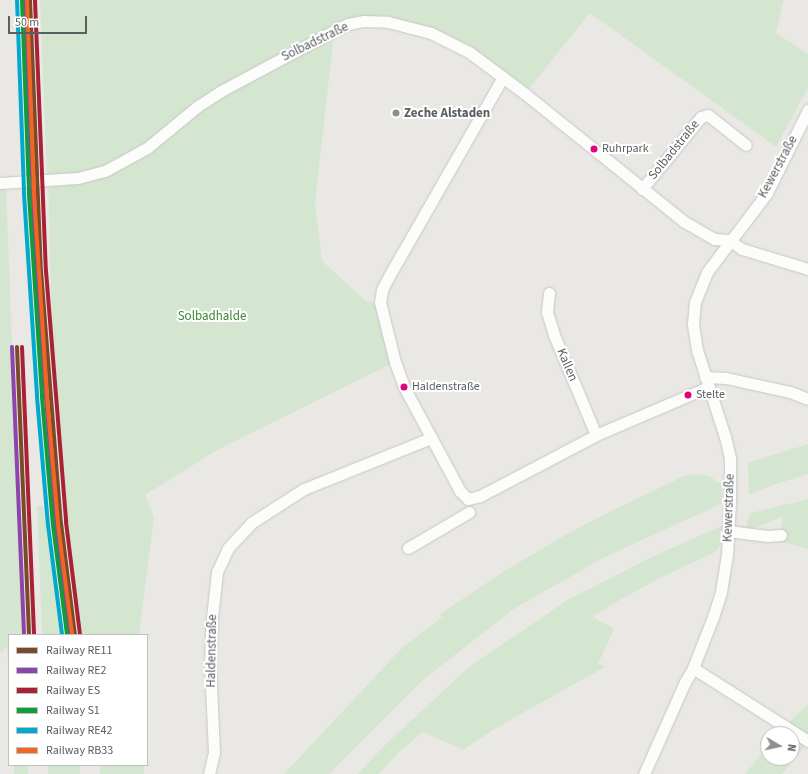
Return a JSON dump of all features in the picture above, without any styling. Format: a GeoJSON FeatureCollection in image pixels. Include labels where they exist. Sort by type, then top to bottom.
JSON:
{"type":"FeatureCollection","features":[{"type":"Feature","properties":{"kind":"street","name":"Solbadstraße"},"geometry":{"type":"LineString","coordinates":[[0,182],[64,179],[105,171],[138,154],[156,142],[198,106],[221,91],[348,24],[364,21],[388,22],[426,31],[454,43],[503,77],[642,189],[694,228],[714,239],[729,240]]}},
{"type":"Feature","properties":{"kind":"street"},"geometry":{"type":"LineString","coordinates":[[503,77],[391,271],[381,295],[380,302],[382,316],[395,362],[408,395],[460,491],[468,499],[480,496],[596,435],[706,382],[726,378],[776,389],[808,399]]}},
{"type":"Feature","properties":{"kind":"street","name":"Kewerstraße"},"geometry":{"type":"LineString","coordinates":[[644,774],[685,682],[693,668],[720,596],[727,554],[730,458],[694,338],[694,307],[704,276],[729,240],[767,193],[808,110]]}},
{"type":"Feature","properties":{"kind":"street","name":"Solbadstraße"},"geometry":{"type":"LineString","coordinates":[[642,189],[701,117],[708,115],[746,145]]}},
{"type":"Feature","properties":{"kind":"street"},"geometry":{"type":"LineString","coordinates":[[729,240],[742,249],[808,269]]}},
{"type":"Feature","properties":{"kind":"street","name":"Kallen"},"geometry":{"type":"LineString","coordinates":[[549,293],[547,312],[554,335],[596,435]]}},
{"type":"Feature","properties":{"kind":"street","name":"Haldenstraße"},"geometry":{"type":"LineString","coordinates":[[209,774],[214,752],[210,646],[214,594],[220,562],[232,542],[251,523],[304,489],[431,438]]}},
{"type":"Feature","properties":{"kind":"street"},"geometry":{"type":"LineString","coordinates":[[408,548],[469,512]]}},
{"type":"Feature","properties":{"kind":"street"},"geometry":{"type":"LineString","coordinates":[[728,531],[768,536],[781,535]]}},
{"type":"Feature","properties":{"kind":"street"},"geometry":{"type":"LineString","coordinates":[[693,668],[808,741]]}},
{"type":"Feature","properties":{"kind":"green space"},"geometry":{"type":"Polygon","coordinates":[[[40,0],[784,0],[776,33],[808,54],[808,88],[776,147],[590,13],[527,91],[445,35],[364,22],[220,90],[135,153],[92,172],[47,178],[40,0]]]}},
{"type":"Feature","properties":{"kind":"green space","name":"Solbadhalde"},"geometry":{"type":"Polygon","coordinates":[[[334,34],[315,202],[322,261],[366,301],[380,303],[393,363],[219,449],[145,495],[154,517],[139,634],[82,634],[72,563],[53,375],[48,181],[95,176],[221,93],[334,34]]]}},
{"type":"Feature","properties":{"kind":"green space"},"geometry":{"type":"Polygon","coordinates":[[[6,184],[23,634],[8,634],[8,661],[7,647],[0,653],[0,188],[6,184]]]}},
{"type":"Feature","properties":{"kind":"green space"},"geometry":{"type":"Polygon","coordinates":[[[808,444],[808,474],[770,486],[749,495],[748,463],[808,444]]]}},
{"type":"Feature","properties":{"kind":"green space"},"geometry":{"type":"Polygon","coordinates":[[[697,474],[710,476],[718,483],[721,483],[723,503],[607,556],[515,608],[424,679],[329,774],[284,774],[401,649],[442,617],[440,614],[506,570],[560,538],[603,515],[684,476],[697,474]]]}},
{"type":"Feature","properties":{"kind":"green space"},"geometry":{"type":"Polygon","coordinates":[[[808,499],[808,549],[778,541],[783,516],[743,533],[751,513],[808,499]]]}},
{"type":"Feature","properties":{"kind":"green space"},"geometry":{"type":"Polygon","coordinates":[[[37,506],[43,506],[61,634],[42,634],[37,506]]]}},
{"type":"Feature","properties":{"kind":"green space"},"geometry":{"type":"Polygon","coordinates":[[[726,524],[726,536],[715,552],[656,580],[609,606],[593,617],[614,629],[598,664],[605,667],[496,728],[463,750],[423,732],[399,752],[379,774],[358,774],[386,744],[469,667],[569,599],[654,556],[726,524]]]}},
{"type":"Feature","properties":{"kind":"green space"},"geometry":{"type":"Polygon","coordinates":[[[808,704],[808,743],[800,753],[800,726],[785,726],[808,704]]]}},
{"type":"Feature","properties":{"kind":"green space"},"geometry":{"type":"Polygon","coordinates":[[[760,755],[760,766],[789,766],[782,774],[745,774],[760,755]]]}},
{"type":"Feature","properties":{"kind":"green space"},"geometry":{"type":"Polygon","coordinates":[[[14,766],[28,766],[28,774],[14,774],[14,766]]]}},
{"type":"Feature","properties":{"kind":"green space"},"geometry":{"type":"Polygon","coordinates":[[[48,766],[80,766],[80,774],[48,774],[48,766]]]}},
{"type":"Feature","properties":{"kind":"green space"},"geometry":{"type":"Polygon","coordinates":[[[100,766],[144,766],[144,774],[100,774],[100,766]]]}},
{"type":"Feature","properties":{"kind":"rail line","name":"RE42"},"geometry":{"type":"LineString","coordinates":[[17,0],[24,194],[37,397],[48,525],[62,634]]}},
{"type":"Feature","properties":{"kind":"rail line","name":"S1"},"geometry":{"type":"LineString","coordinates":[[22,0],[29,194],[42,397],[53,525],[67,634]]}},
{"type":"Feature","properties":{"kind":"rail line","name":"RE2"},"geometry":{"type":"LineString","coordinates":[[25,0],[36,271],[56,523],[70,634]]}},
{"type":"Feature","properties":{"kind":"rail line","name":"RB33"},"geometry":{"type":"LineString","coordinates":[[27,0],[34,194],[47,397],[58,524],[72,634]]}},
{"type":"Feature","properties":{"kind":"rail line","name":"RE11"},"geometry":{"type":"LineString","coordinates":[[30,0],[41,271],[61,523],[75,634]]}},
{"type":"Feature","properties":{"kind":"rail line","name":"ES"},"geometry":{"type":"LineString","coordinates":[[35,0],[46,271],[66,522],[80,634]]}},
{"type":"Feature","properties":{"kind":"rail line","name":"RE2"},"geometry":{"type":"LineString","coordinates":[[12,347],[24,634]]}},
{"type":"Feature","properties":{"kind":"rail line","name":"RE11"},"geometry":{"type":"LineString","coordinates":[[17,347],[29,634]]}},
{"type":"Feature","properties":{"kind":"rail line","name":"ES"},"geometry":{"type":"LineString","coordinates":[[22,347],[34,634]]}},
{"type":"Feature","properties":{"kind":"place","name":"Zeche Alstaden"},"geometry":{"type":"Point","coordinates":[396,113]}},
{"type":"Feature","properties":{"kind":"place","name":"Ruhrpark"},"geometry":{"type":"Point","coordinates":[594,149]}},
{"type":"Feature","properties":{"kind":"place","name":"Haldenstraße"},"geometry":{"type":"Point","coordinates":[404,387]}},
{"type":"Feature","properties":{"kind":"place","name":"Stelte"},"geometry":{"type":"Point","coordinates":[688,395]}}]}
